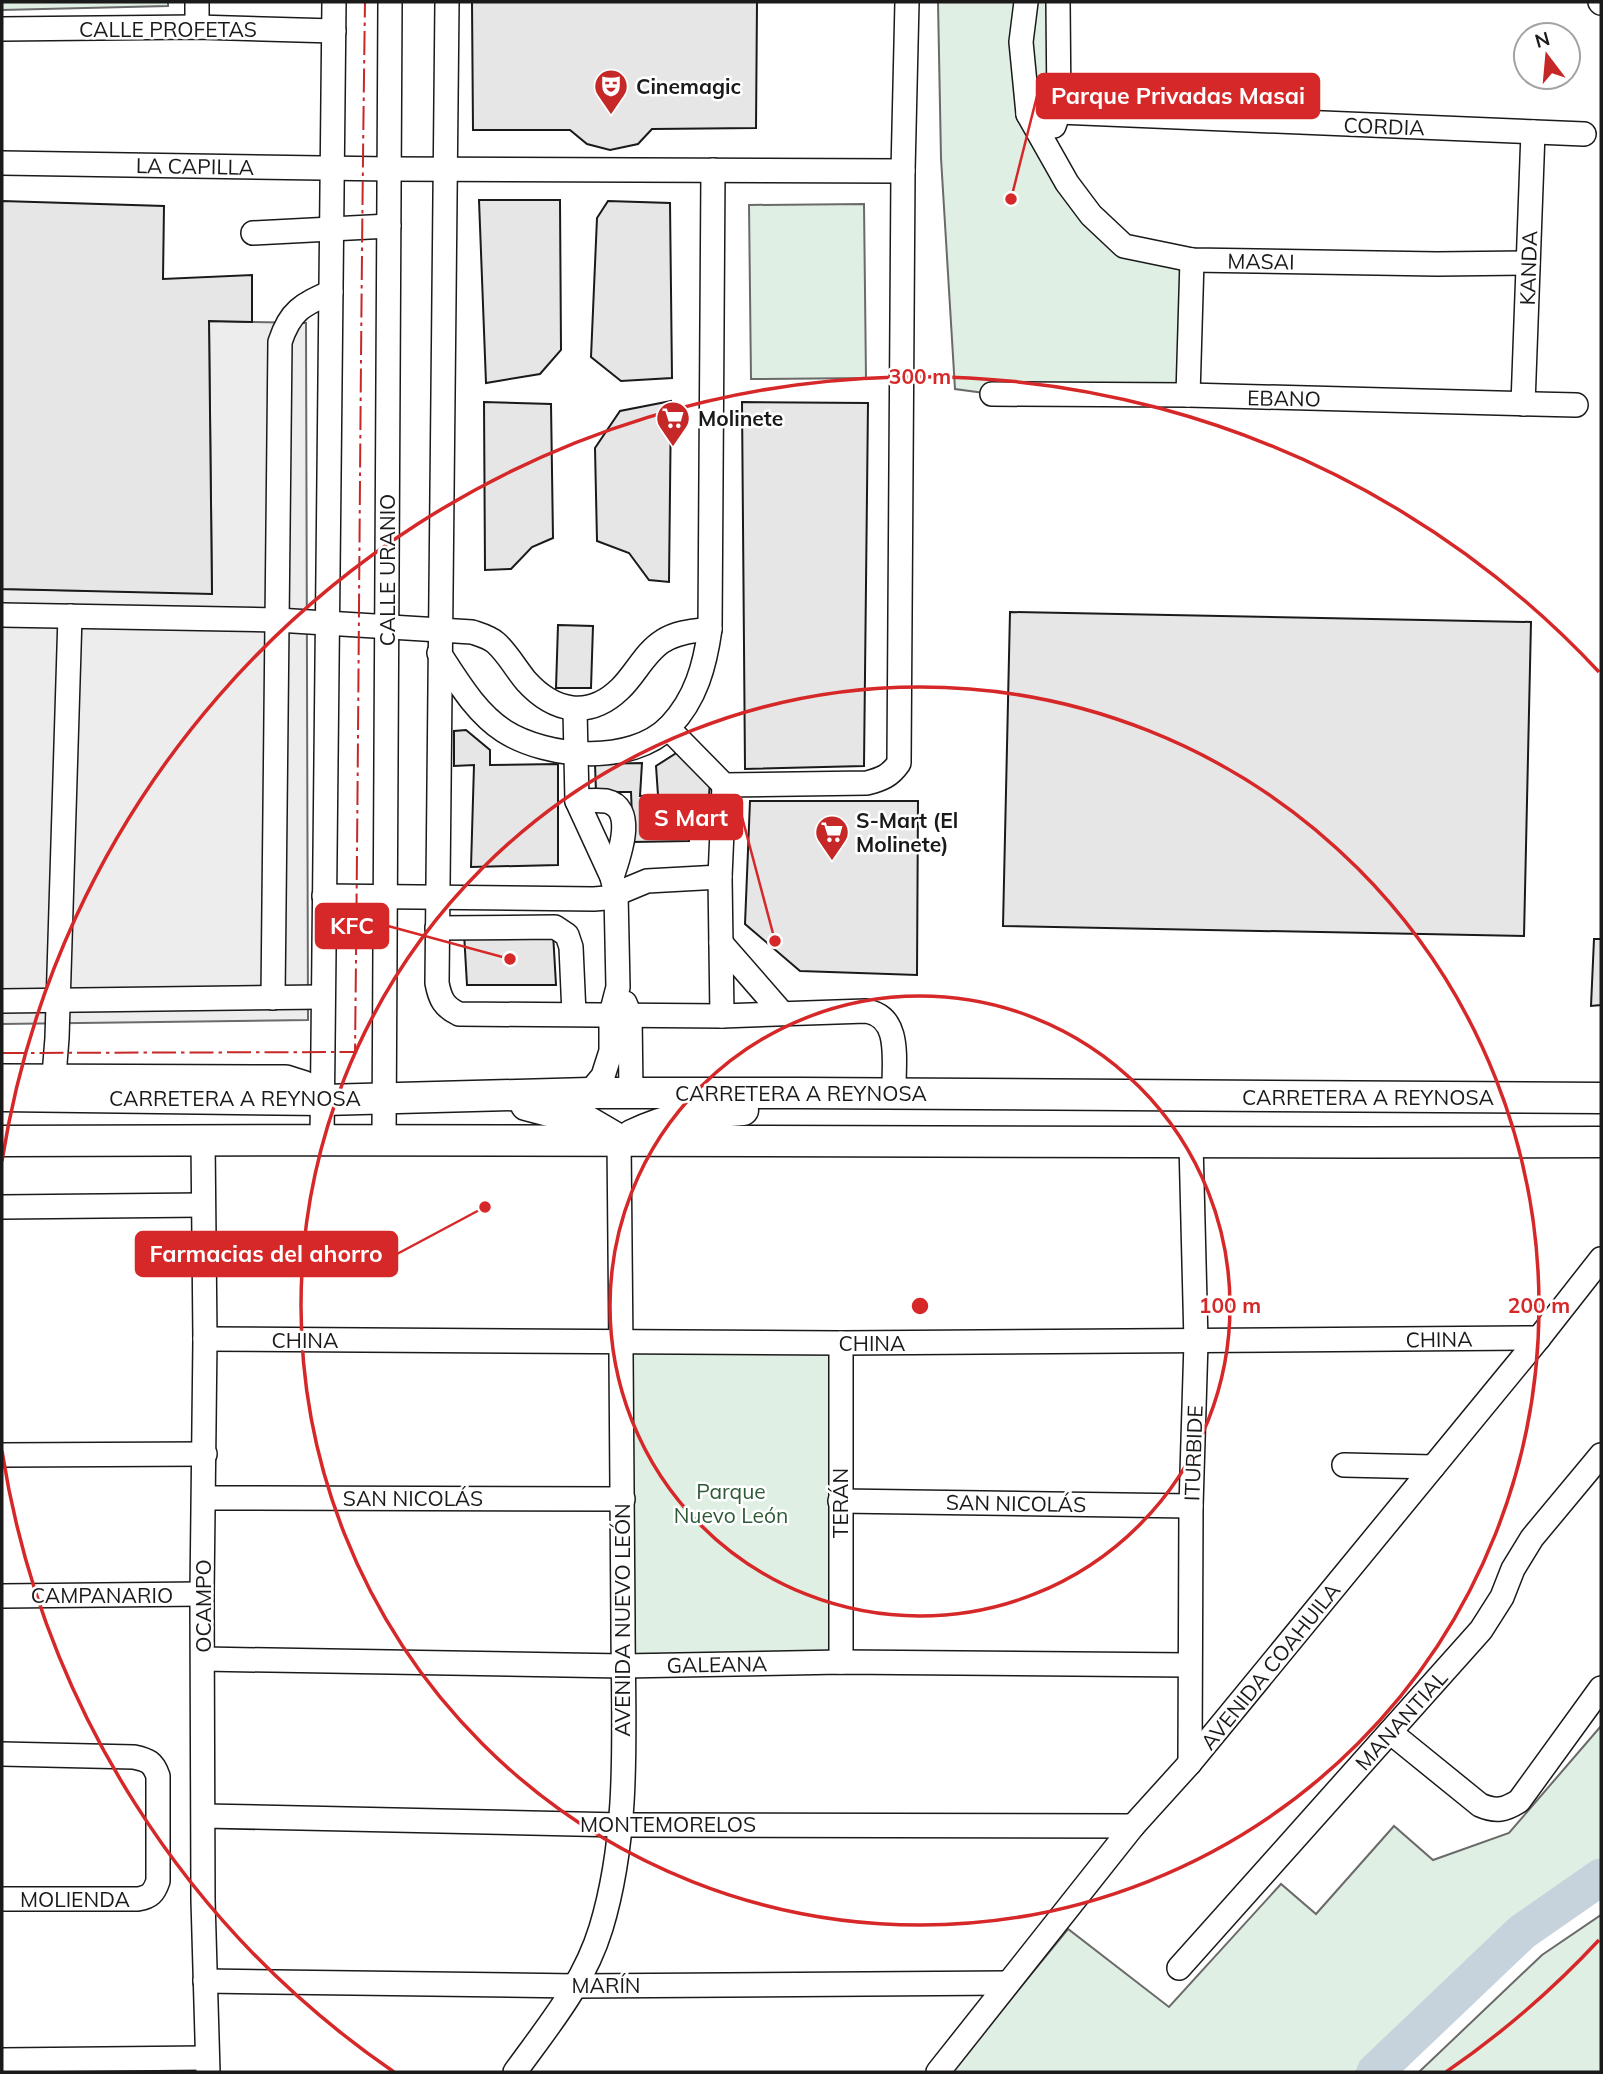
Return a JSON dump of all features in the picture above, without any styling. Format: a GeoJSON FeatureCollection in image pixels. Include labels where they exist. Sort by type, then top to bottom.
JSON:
{"type":"FeatureCollection","features":[{"type":"Feature","properties":{"kind":"main road","name":"CARRETERA A REYNOSA"},"geometry":{"type":"LineString","coordinates":[[2,1096],[49,1086],[324,1100],[589,1093],[1601,1098]]}},
{"type":"Feature","properties":{"kind":"main road"},"geometry":{"type":"LineString","coordinates":[[2,1128],[25,1119],[49,1086]]}},
{"type":"Feature","properties":{"kind":"main road"},"geometry":{"type":"LineString","coordinates":[[490,1097],[587,1121],[619,1140],[663,1121],[746,1110],[769,1105],[800,1093]]}},
{"type":"Feature","properties":{"kind":"main road","name":"CARRETERA A REYNOSA"},"geometry":{"type":"LineString","coordinates":[[2,1141],[384,1139],[1601,1142]]}},
{"type":"Feature","properties":{"kind":"street"},"geometry":{"type":"LineString","coordinates":[[197,2],[197,27]]}},
{"type":"Feature","properties":{"kind":"street"},"geometry":{"type":"LineString","coordinates":[[321,1139],[324,1100],[334,2]]}},
{"type":"Feature","properties":{"kind":"street","name":"CALLE URANIO"},"geometry":{"type":"LineString","coordinates":[[384,1139],[390,2]]}},
{"type":"Feature","properties":{"kind":"street"},"geometry":{"type":"LineString","coordinates":[[447,2],[437,983],[443,1003],[459,1014],[722,1016],[866,1011],[877,1013],[889,1024],[892,1035],[894,1094]]}},
{"type":"Feature","properties":{"kind":"street"},"geometry":{"type":"LineString","coordinates":[[668,728],[724,785],[867,783],[882,779],[893,772],[899,763],[903,171],[907,2]]}},
{"type":"Feature","properties":{"kind":"street","name":"MASAI"},"geometry":{"type":"LineString","coordinates":[[1026,2],[1021,42],[1028,114],[1067,183],[1091,215],[1125,246],[1192,260],[1528,263]]}},
{"type":"Feature","properties":{"kind":"street"},"geometry":{"type":"LineString","coordinates":[[1047,145],[1059,112],[1058,2]]}},
{"type":"Feature","properties":{"kind":"street","name":"CALLE PROFETAS"},"geometry":{"type":"LineString","coordinates":[[2,29],[197,27],[334,31]]}},
{"type":"Feature","properties":{"kind":"street","name":"CORDIA"},"geometry":{"type":"LineString","coordinates":[[1028,114],[1059,112],[1584,134]]}},
{"type":"Feature","properties":{"kind":"street","name":"KANDA"},"geometry":{"type":"LineString","coordinates":[[1523,404],[1533,132]]}},
{"type":"Feature","properties":{"kind":"street","name":"LA CAPILLA"},"geometry":{"type":"LineString","coordinates":[[2,163],[389,169],[903,171]]}},
{"type":"Feature","properties":{"kind":"street"},"geometry":{"type":"LineString","coordinates":[[439,653],[468,697],[503,730],[528,743],[577,755],[633,748],[668,728],[686,706],[698,682],[710,629],[713,170]]}},
{"type":"Feature","properties":{"kind":"street"},"geometry":{"type":"LineString","coordinates":[[253,233],[388,226]]}},
{"type":"Feature","properties":{"kind":"street"},"geometry":{"type":"LineString","coordinates":[[1188,395],[1192,260]]}},
{"type":"Feature","properties":{"kind":"street"},"geometry":{"type":"LineString","coordinates":[[273,998],[281,342],[286,324],[295,311],[331,292]]}},
{"type":"Feature","properties":{"kind":"street","name":"EBANO"},"geometry":{"type":"LineString","coordinates":[[992,394],[1188,395],[1576,405]]}},
{"type":"Feature","properties":{"kind":"street"},"geometry":{"type":"LineString","coordinates":[[2,615],[277,620],[472,632],[498,645],[528,684],[559,706],[575,710],[599,704],[620,689],[663,640],[684,632],[710,629]]}},
{"type":"Feature","properties":{"kind":"street"},"geometry":{"type":"LineString","coordinates":[[2,1076],[49,1086],[57,1000],[70,616]]}},
{"type":"Feature","properties":{"kind":"street"},"geometry":{"type":"LineString","coordinates":[[575,710],[577,801],[614,886]]}},
{"type":"Feature","properties":{"kind":"street"},"geometry":{"type":"LineString","coordinates":[[722,1016],[720,877],[724,785]]}},
{"type":"Feature","properties":{"kind":"street"},"geometry":{"type":"LineString","coordinates":[[577,801],[608,802],[618,809],[623,819],[624,837],[614,886],[618,987],[631,1093]]}},
{"type":"Feature","properties":{"kind":"street"},"geometry":{"type":"LineString","coordinates":[[324,896],[594,899],[614,886],[647,881],[720,877]]}},
{"type":"Feature","properties":{"kind":"street"},"geometry":{"type":"LineString","coordinates":[[438,928],[555,928],[561,931],[567,935],[571,947],[574,1014]]}},
{"type":"Feature","properties":{"kind":"street"},"geometry":{"type":"LineString","coordinates":[[721,943],[782,1013]]}},
{"type":"Feature","properties":{"kind":"street"},"geometry":{"type":"LineString","coordinates":[[2,1001],[323,997]]}},
{"type":"Feature","properties":{"kind":"street"},"geometry":{"type":"LineString","coordinates":[[589,1093],[608,1066],[621,1014]]}},
{"type":"Feature","properties":{"kind":"street","name":"OCAMPO"},"geometry":{"type":"LineString","coordinates":[[203,1140],[205,1454],[202,1594],[207,2065]]}},
{"type":"Feature","properties":{"kind":"street","name":"AVENIDA NUEVO LEÓN"},"geometry":{"type":"LineString","coordinates":[[515,2072],[577,1986],[600,1931],[610,1896],[621,1825],[619,1140]]}},
{"type":"Feature","properties":{"kind":"street","name":"ITURBIDE"},"geometry":{"type":"LineString","coordinates":[[1190,1763],[1191,1506],[1196,1342],[1191,1143]]}},
{"type":"Feature","properties":{"kind":"street"},"geometry":{"type":"LineString","coordinates":[[2,1207],[203,1205]]}},
{"type":"Feature","properties":{"kind":"street","name":"AVENIDA COAHUILA"},"geometry":{"type":"LineString","coordinates":[[938,2072],[1133,1826],[1190,1763],[1601,1259]]}},
{"type":"Feature","properties":{"kind":"street","name":"CHINA"},"geometry":{"type":"LineString","coordinates":[[205,1339],[841,1343],[1539,1338]]}},
{"type":"Feature","properties":{"kind":"street","name":"TERÁN"},"geometry":{"type":"LineString","coordinates":[[841,1343],[841,1662]]}},
{"type":"Feature","properties":{"kind":"street"},"geometry":{"type":"LineString","coordinates":[[2,1455],[205,1454]]}},
{"type":"Feature","properties":{"kind":"street","name":"MANANTIAL"},"geometry":{"type":"LineString","coordinates":[[1179,1968],[1481,1630],[1502,1597],[1513,1569],[1532,1538],[1601,1455]]}},
{"type":"Feature","properties":{"kind":"street"},"geometry":{"type":"LineString","coordinates":[[1344,1465],[1433,1467]]}},
{"type":"Feature","properties":{"kind":"street","name":"SAN NICOLÁS"},"geometry":{"type":"LineString","coordinates":[[204,1498],[622,1499]]}},
{"type":"Feature","properties":{"kind":"street","name":"SAN NICOLÁS"},"geometry":{"type":"LineString","coordinates":[[840,1501],[1191,1506]]}},
{"type":"Feature","properties":{"kind":"street","name":"CAMPANARIO"},"geometry":{"type":"LineString","coordinates":[[2,1596],[202,1594]]}},
{"type":"Feature","properties":{"kind":"street","name":"GALEANA"},"geometry":{"type":"LineString","coordinates":[[203,1659],[622,1666],[841,1662],[1189,1665]]}},
{"type":"Feature","properties":{"kind":"street"},"geometry":{"type":"LineString","coordinates":[[1390,1732],[1480,1805],[1500,1810],[1519,1801],[1601,1688]]}},
{"type":"Feature","properties":{"kind":"street","name":"MOLIENDA"},"geometry":{"type":"LineString","coordinates":[[2,1754],[148,1759],[158,1776],[158,1881],[155,1891],[149,1897],[2,1899]]}},
{"type":"Feature","properties":{"kind":"street","name":"MONTEMORELOS"},"geometry":{"type":"LineString","coordinates":[[204,1816],[621,1825],[1133,1826]]}},
{"type":"Feature","properties":{"kind":"street","name":"MARÍN"},"geometry":{"type":"LineString","coordinates":[[205,1981],[577,1986],[1007,1983]]}},
{"type":"Feature","properties":{"kind":"street"},"geometry":{"type":"LineString","coordinates":[[12,2064],[207,2065]]}},
{"type":"Feature","properties":{"kind":"green space"},"geometry":{"type":"Polygon","coordinates":[[[2,2],[168,2],[168,6],[2,10],[2,2]]]}},
{"type":"Feature","properties":{"kind":"green space"},"geometry":{"type":"Polygon","coordinates":[[[938,2],[1058,2],[1047,146],[1124,245],[1192,260],[1188,395],[992,394],[955,389],[941,158],[938,2]]]}},
{"type":"Feature","properties":{"kind":"green space"},"geometry":{"type":"Polygon","coordinates":[[[864,204],[866,378],[751,379],[749,205],[864,204]]]}},
{"type":"Feature","properties":{"kind":"green space","name":"Parque Nuevo León"},"geometry":{"type":"Polygon","coordinates":[[[620,1341],[841,1343],[841,1662],[623,1666],[620,1341]]]}},
{"type":"Feature","properties":{"kind":"green space"},"geometry":{"type":"Polygon","coordinates":[[[1601,1726],[1601,1862],[1526,1910],[1356,2072],[951,2072],[1068,1929],[1169,2007],[1281,1884],[1316,1914],[1394,1826],[1433,1860],[1509,1833],[1601,1726]]]}},
{"type":"Feature","properties":{"kind":"green space"},"geometry":{"type":"Polygon","coordinates":[[[1601,1915],[1601,2072],[1419,2072],[1542,1955],[1601,1915]]]}},
{"type":"Feature","properties":{"kind":"shaded area"},"geometry":{"type":"Polygon","coordinates":[[[209,321],[306,323],[308,1020],[2,1024],[2,589],[212,593],[209,321]]]}},
{"type":"Feature","properties":{"kind":"building"},"geometry":{"type":"Polygon","coordinates":[[[472,2],[757,2],[756,128],[652,129],[638,144],[610,150],[587,144],[570,130],[473,130],[472,2]]]}},
{"type":"Feature","properties":{"kind":"building"},"geometry":{"type":"Polygon","coordinates":[[[479,200],[560,200],[561,350],[540,374],[486,383],[479,200]]]}},
{"type":"Feature","properties":{"kind":"building"},"geometry":{"type":"Polygon","coordinates":[[[2,201],[164,206],[163,279],[252,275],[252,322],[209,321],[212,594],[2,589],[2,201]]]}},
{"type":"Feature","properties":{"kind":"building"},"geometry":{"type":"Polygon","coordinates":[[[608,201],[670,203],[672,378],[621,381],[591,357],[597,218],[608,201]]]}},
{"type":"Feature","properties":{"kind":"building"},"geometry":{"type":"Polygon","coordinates":[[[671,401],[669,582],[649,580],[629,553],[597,541],[595,448],[620,411],[671,401]]]}},
{"type":"Feature","properties":{"kind":"building"},"geometry":{"type":"Polygon","coordinates":[[[484,402],[551,404],[553,538],[532,547],[511,569],[485,570],[484,402]]]}},
{"type":"Feature","properties":{"kind":"building"},"geometry":{"type":"Polygon","coordinates":[[[742,402],[868,403],[864,766],[745,769],[742,402]]]}},
{"type":"Feature","properties":{"kind":"building"},"geometry":{"type":"Polygon","coordinates":[[[1010,612],[1531,622],[1524,936],[1003,926],[1010,612]]]}},
{"type":"Feature","properties":{"kind":"building"},"geometry":{"type":"Polygon","coordinates":[[[558,625],[593,626],[591,688],[556,688],[558,625]]]}},
{"type":"Feature","properties":{"kind":"building"},"geometry":{"type":"Polygon","coordinates":[[[466,730],[490,750],[490,765],[558,764],[558,865],[471,867],[474,765],[454,766],[454,731],[466,730]]]}},
{"type":"Feature","properties":{"kind":"building"},"geometry":{"type":"Polygon","coordinates":[[[681,750],[710,782],[709,796],[689,795],[689,841],[633,842],[631,792],[596,792],[595,764],[642,763],[640,796],[658,795],[656,766],[681,750]]]}},
{"type":"Feature","properties":{"kind":"building","name":"S-Mart (El Molinete)"},"geometry":{"type":"Polygon","coordinates":[[[750,801],[918,801],[917,975],[800,971],[745,924],[750,801]]]}},
{"type":"Feature","properties":{"kind":"building"},"geometry":{"type":"Polygon","coordinates":[[[464,933],[553,933],[556,985],[467,985],[464,933]]]}},
{"type":"Feature","properties":{"kind":"building"},"geometry":{"type":"Polygon","coordinates":[[[1594,939],[1601,939],[1601,1005],[1591,1006],[1594,939]]]}},
{"type":"Feature","properties":{"kind":"waterway"},"geometry":{"type":"LineString","coordinates":[[1375,2072],[1522,1932],[1601,1877]]}},
{"type":"Feature","properties":{"kind":"power"},"geometry":{"type":"LineString","coordinates":[[2,1053],[355,1052],[365,2]]}},
{"type":"Feature","properties":{"kind":"place","name":"Cinemagic"},"geometry":{"type":"Point","coordinates":[611,116]}},
{"type":"Feature","properties":{"kind":"place","name":"Parque Privadas Masai"},"geometry":{"type":"Point","coordinates":[1011,199]}},
{"type":"Feature","properties":{"kind":"place","name":"Molinete"},"geometry":{"type":"Point","coordinates":[673,448]}},
{"type":"Feature","properties":{"kind":"place","name":"S-Mart (El Molinete)"},"geometry":{"type":"Point","coordinates":[832,862]}},
{"type":"Feature","properties":{"kind":"place","name":"S Mart"},"geometry":{"type":"Point","coordinates":[775,941]}},
{"type":"Feature","properties":{"kind":"place","name":"KFC"},"geometry":{"type":"Point","coordinates":[510,959]}},
{"type":"Feature","properties":{"kind":"place","name":"Farmacias del ahorro"},"geometry":{"type":"Point","coordinates":[485,1207]}}]}
